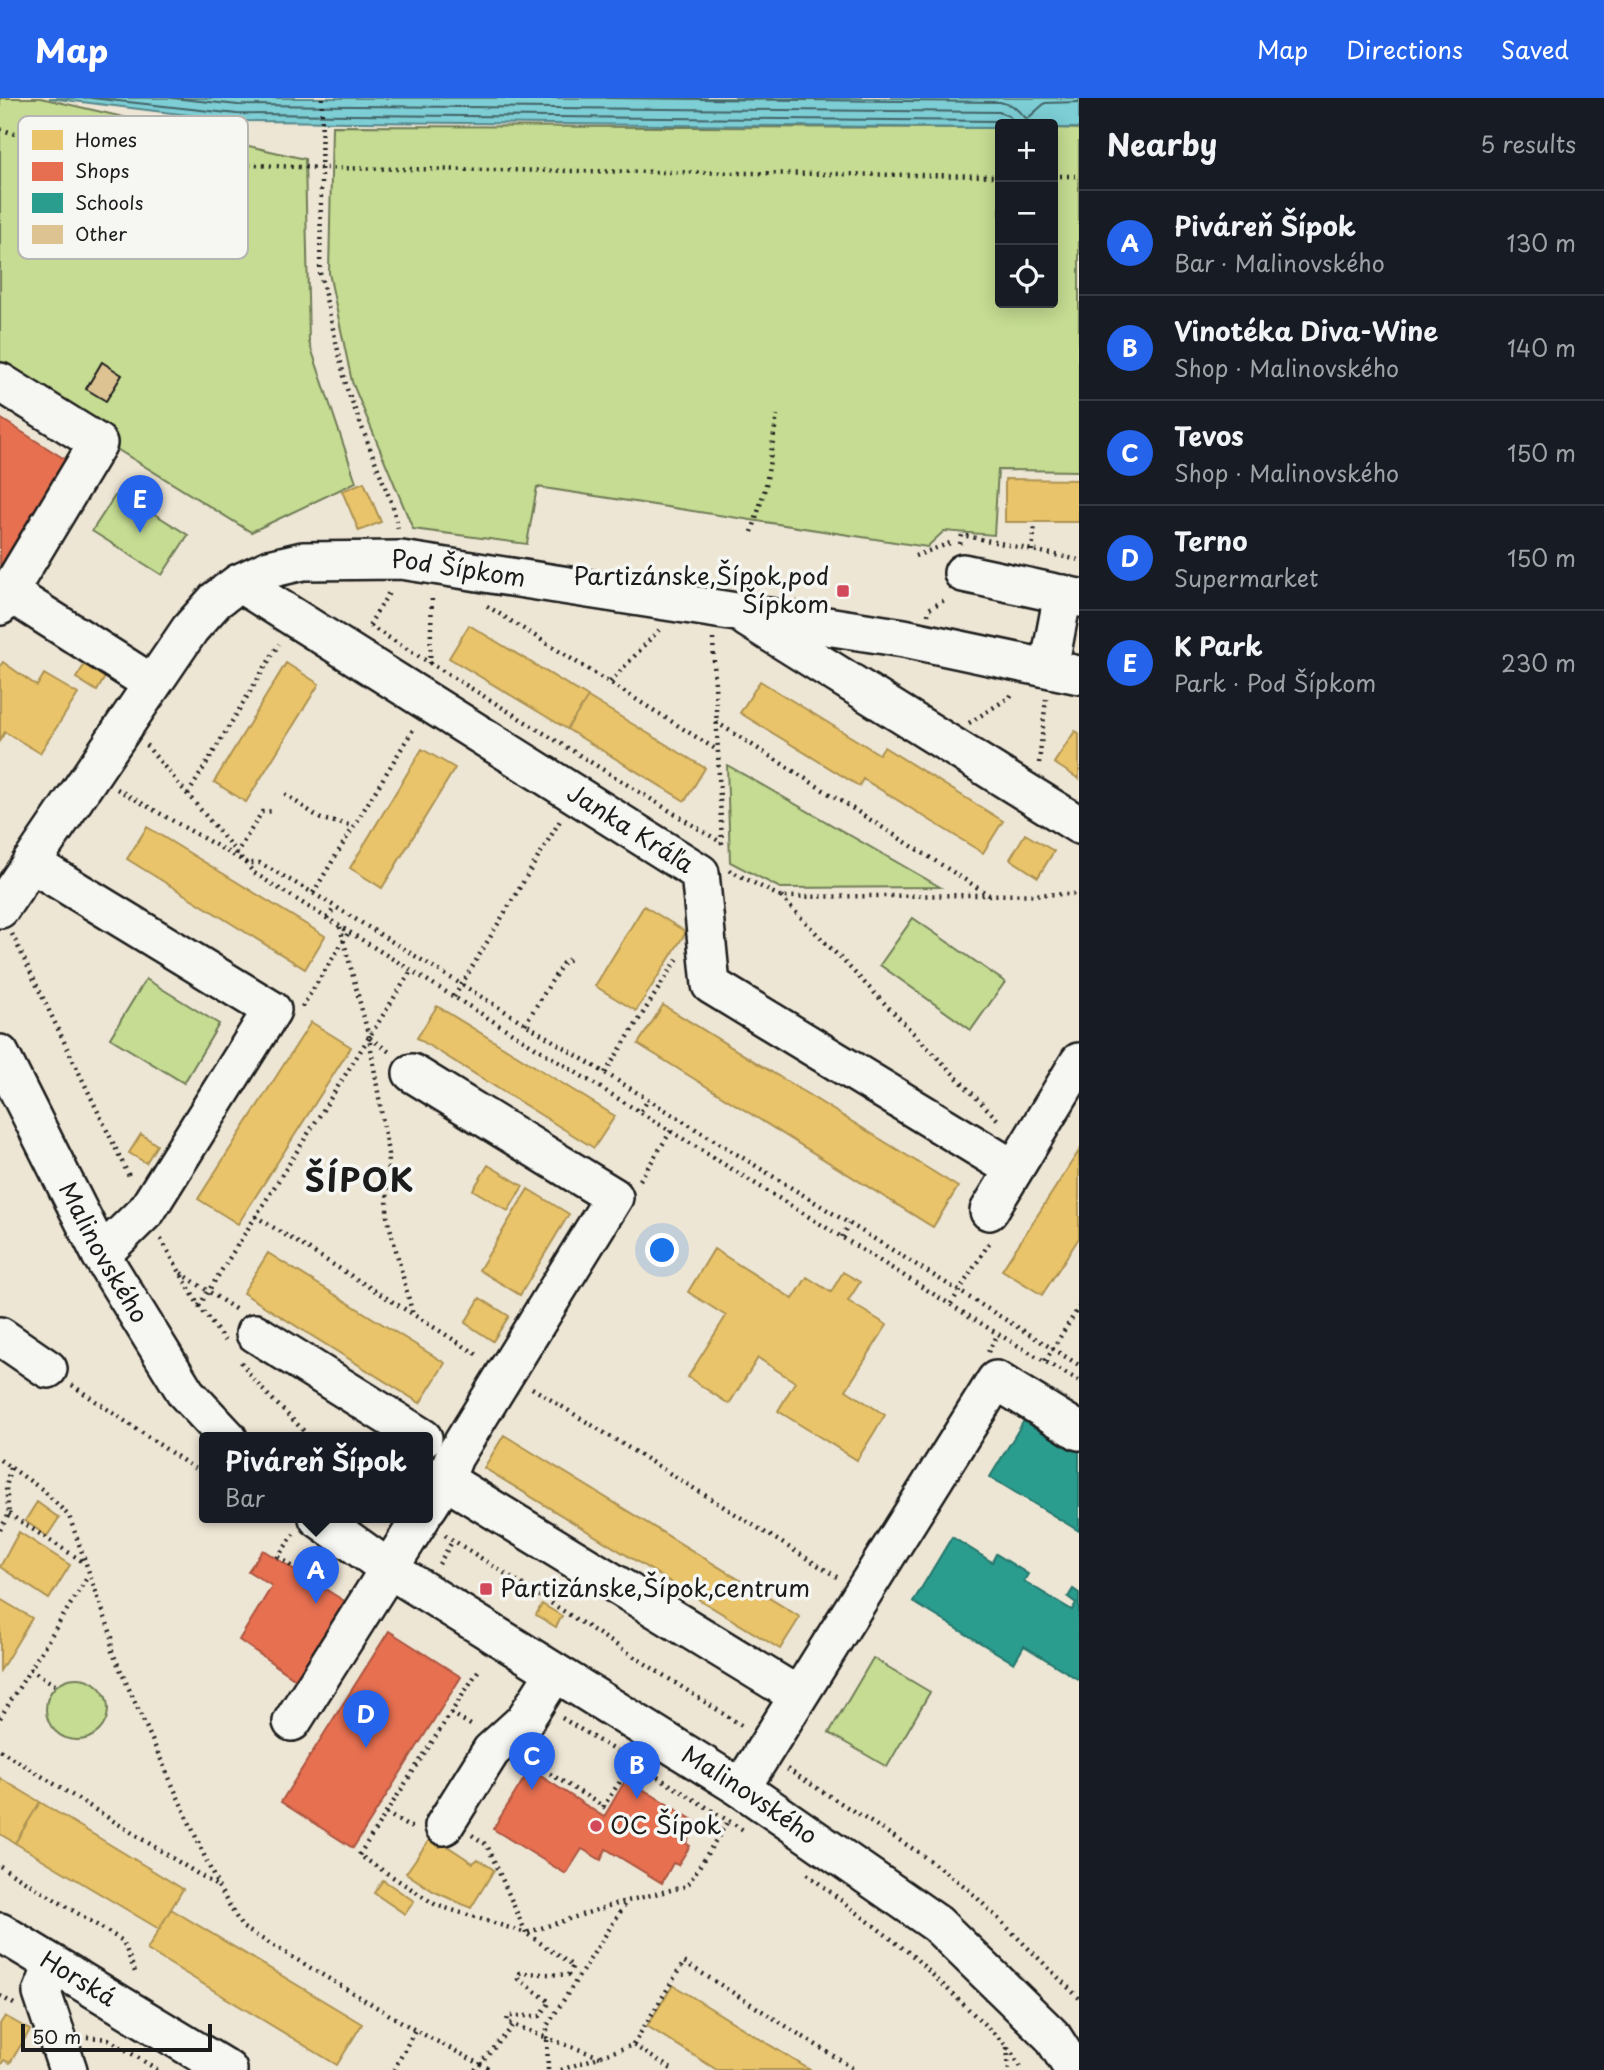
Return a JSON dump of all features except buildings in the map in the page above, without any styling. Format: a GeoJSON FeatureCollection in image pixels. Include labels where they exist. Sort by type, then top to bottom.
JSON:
{"type":"FeatureCollection","features":[{"type":"Feature","properties":{"kind":"street"},"geometry":{"type":"LineString","coordinates":[[0,382],[99,443],[4,599],[150,683]]}},
{"type":"Feature","properties":{"kind":"street"},"geometry":{"type":"LineString","coordinates":[[962,556],[1071,596],[1058,679]]}},
{"type":"Feature","properties":{"kind":"street","name":"Pod Šípkom"},"geometry":{"type":"LineString","coordinates":[[0,909],[150,683],[190,629],[216,600],[239,583],[269,569],[303,561],[723,622],[904,638],[1058,679]]}},
{"type":"Feature","properties":{"kind":"street","name":"Janka Kráľa"},"geometry":{"type":"LineString","coordinates":[[239,583],[360,640],[429,702],[576,795],[711,870],[704,916],[711,985],[1019,1158]]}},
{"type":"Feature","properties":{"kind":"street"},"geometry":{"type":"LineString","coordinates":[[723,622],[1079,825]]}},
{"type":"Feature","properties":{"kind":"street"},"geometry":{"type":"LineString","coordinates":[[31,863],[272,1010],[147,1210],[101,1255]]}},
{"type":"Feature","properties":{"kind":"street","name":"Malinovského"},"geometry":{"type":"LineString","coordinates":[[0,1054],[101,1255],[186,1393],[222,1432]]}},
{"type":"Feature","properties":{"kind":"street"},"geometry":{"type":"LineString","coordinates":[[990,1225],[1019,1158],[1079,1062]]}},
{"type":"Feature","properties":{"kind":"street"},"geometry":{"type":"LineString","coordinates":[[404,1064],[614,1197],[433,1487],[797,1695]]}},
{"type":"Feature","properties":{"kind":"street"},"geometry":{"type":"LineString","coordinates":[[255,1333],[413,1432]]}},
{"type":"Feature","properties":{"kind":"street"},"geometry":{"type":"LineString","coordinates":[[0,1336],[48,1368]]}},
{"type":"Feature","properties":{"kind":"street"},"geometry":{"type":"LineString","coordinates":[[741,1788],[861,1592],[996,1380],[1079,1431]]}},
{"type":"Feature","properties":{"kind":"street"},"geometry":{"type":"LineString","coordinates":[[292,1722],[389,1569],[414,1523]]}},
{"type":"Feature","properties":{"kind":"street","name":"Malinovského"},"geometry":{"type":"LineString","coordinates":[[307,1525],[389,1569],[741,1788],[937,1924],[1052,2036],[1074,2070]]}},
{"type":"Feature","properties":{"kind":"street"},"geometry":{"type":"LineString","coordinates":[[446,1822],[491,1751],[524,1721],[555,1674]]}},
{"type":"Feature","properties":{"kind":"street","name":"Horská"},"geometry":{"type":"LineString","coordinates":[[0,1932],[228,2070]]}},
{"type":"Feature","properties":{"kind":"street"},"geometry":{"type":"LineString","coordinates":[[53,1965],[42,1993],[68,2070]]}},
{"type":"Feature","properties":{"kind":"path"},"geometry":{"type":"LineString","coordinates":[[322,98],[320,273],[347,389],[393,507],[402,544],[398,573],[360,640]]}},
{"type":"Feature","properties":{"kind":"path"},"geometry":{"type":"LineString","coordinates":[[0,129],[18,135]]}},
{"type":"Feature","properties":{"kind":"path"},"geometry":{"type":"LineString","coordinates":[[248,165],[321,169],[995,176]]}},
{"type":"Feature","properties":{"kind":"path"},"geometry":{"type":"LineString","coordinates":[[1058,176],[1079,176]]}},
{"type":"Feature","properties":{"kind":"path"},"geometry":{"type":"LineString","coordinates":[[752,532],[766,485],[777,415]]}},
{"type":"Feature","properties":{"kind":"path"},"geometry":{"type":"LineString","coordinates":[[1032,551],[1035,524]]}},
{"type":"Feature","properties":{"kind":"path"},"geometry":{"type":"LineString","coordinates":[[915,556],[962,556]]}},
{"type":"Feature","properties":{"kind":"path"},"geometry":{"type":"LineString","coordinates":[[313,893],[429,702],[432,580]]}},
{"type":"Feature","properties":{"kind":"path"},"geometry":{"type":"LineString","coordinates":[[485,604],[717,750]]}},
{"type":"Feature","properties":{"kind":"path"},"geometry":{"type":"LineString","coordinates":[[358,618],[360,640]]}},
{"type":"Feature","properties":{"kind":"path"},"geometry":{"type":"LineString","coordinates":[[723,622],[716,722],[722,843],[711,870],[781,897],[1079,894]]}},
{"type":"Feature","properties":{"kind":"path"},"geometry":{"type":"LineString","coordinates":[[610,682],[665,624]]}},
{"type":"Feature","properties":{"kind":"path"},"geometry":{"type":"LineString","coordinates":[[360,640],[430,663],[722,843]]}},
{"type":"Feature","properties":{"kind":"path"},"geometry":{"type":"LineString","coordinates":[[188,794],[280,643]]}},
{"type":"Feature","properties":{"kind":"path"},"geometry":{"type":"LineString","coordinates":[[1038,768],[1058,679]]}},
{"type":"Feature","properties":{"kind":"path"},"geometry":{"type":"LineString","coordinates":[[971,721],[1010,697],[1016,686]]}},
{"type":"Feature","properties":{"kind":"path"},"geometry":{"type":"LineString","coordinates":[[716,722],[990,895]]}},
{"type":"Feature","properties":{"kind":"path"},"geometry":{"type":"LineString","coordinates":[[143,742],[236,854]]}},
{"type":"Feature","properties":{"kind":"path"},"geometry":{"type":"LineString","coordinates":[[112,786],[236,854],[254,873],[340,927],[1079,1381]]}},
{"type":"Feature","properties":{"kind":"path"},"geometry":{"type":"LineString","coordinates":[[285,794],[321,818],[354,826]]}},
{"type":"Feature","properties":{"kind":"path"},"geometry":{"type":"LineString","coordinates":[[454,997],[576,795]]}},
{"type":"Feature","properties":{"kind":"path"},"geometry":{"type":"LineString","coordinates":[[236,854],[262,812],[275,811]]}},
{"type":"Feature","properties":{"kind":"path"},"geometry":{"type":"LineString","coordinates":[[247,863],[260,863],[313,893],[1079,1365]]}},
{"type":"Feature","properties":{"kind":"path"},"geometry":{"type":"LineString","coordinates":[[781,897],[1019,1158]]}},
{"type":"Feature","properties":{"kind":"path"},"geometry":{"type":"LineString","coordinates":[[327,918],[335,907]]}},
{"type":"Feature","properties":{"kind":"path"},"geometry":{"type":"LineString","coordinates":[[605,1073],[704,916]]}},
{"type":"Feature","properties":{"kind":"path"},"geometry":{"type":"LineString","coordinates":[[340,927],[369,1037],[388,1153],[387,1216],[413,1315]]}},
{"type":"Feature","properties":{"kind":"path"},"geometry":{"type":"LineString","coordinates":[[525,1024],[563,963],[573,957]]}},
{"type":"Feature","properties":{"kind":"path"},"geometry":{"type":"LineString","coordinates":[[199,1306],[411,971]]}},
{"type":"Feature","properties":{"kind":"path"},"geometry":{"type":"LineString","coordinates":[[369,1037],[404,1064]]}},
{"type":"Feature","properties":{"kind":"path"},"geometry":{"type":"LineString","coordinates":[[640,1111],[648,1100]]}},
{"type":"Feature","properties":{"kind":"path"},"geometry":{"type":"LineString","coordinates":[[639,1183],[671,1131]]}},
{"type":"Feature","properties":{"kind":"path"},"geometry":{"type":"LineString","coordinates":[[255,1216],[861,1592]]}},
{"type":"Feature","properties":{"kind":"path"},"geometry":{"type":"LineString","coordinates":[[842,1237],[849,1224]]}},
{"type":"Feature","properties":{"kind":"path"},"geometry":{"type":"LineString","coordinates":[[951,1304],[990,1225]]}},
{"type":"Feature","properties":{"kind":"path"},"geometry":{"type":"LineString","coordinates":[[181,1273],[247,1317],[255,1333]]}},
{"type":"Feature","properties":{"kind":"path"},"geometry":{"type":"LineString","coordinates":[[1045,1361],[1079,1307]]}},
{"type":"Feature","properties":{"kind":"path"},"geometry":{"type":"LineString","coordinates":[[48,1368],[199,1472]]}},
{"type":"Feature","properties":{"kind":"path"},"geometry":{"type":"LineString","coordinates":[[0,1460],[43,1490],[69,1516],[113,1637],[111,1649],[218,1886],[242,1927],[415,2030],[492,2070]]}},
{"type":"Feature","properties":{"kind":"path"},"geometry":{"type":"LineString","coordinates":[[0,1530],[9,1514],[6,1488],[10,1467]]}},
{"type":"Feature","properties":{"kind":"path"},"geometry":{"type":"LineString","coordinates":[[433,1487],[453,1540],[751,1732]]}},
{"type":"Feature","properties":{"kind":"path"},"geometry":{"type":"LineString","coordinates":[[9,1514],[85,1563]]}},
{"type":"Feature","properties":{"kind":"path"},"geometry":{"type":"LineString","coordinates":[[307,1525],[277,1558],[310,1578],[324,1556]]}},
{"type":"Feature","properties":{"kind":"path"},"geometry":{"type":"LineString","coordinates":[[436,1568],[453,1540]]}},
{"type":"Feature","properties":{"kind":"path"},"geometry":{"type":"LineString","coordinates":[[0,1718],[89,1575]]}},
{"type":"Feature","properties":{"kind":"path"},"geometry":{"type":"LineString","coordinates":[[30,1669],[55,1685]]}},
{"type":"Feature","properties":{"kind":"path"},"geometry":{"type":"LineString","coordinates":[[478,1671],[359,1855],[436,1905],[526,1933],[582,1972]]}},
{"type":"Feature","properties":{"kind":"path"},"geometry":{"type":"LineString","coordinates":[[560,1718],[751,1835]]}},
{"type":"Feature","properties":{"kind":"path"},"geometry":{"type":"LineString","coordinates":[[0,1750],[218,1886]]}},
{"type":"Feature","properties":{"kind":"path"},"geometry":{"type":"LineString","coordinates":[[556,1778],[606,1808],[619,1783],[626,1759]]}},
{"type":"Feature","properties":{"kind":"path"},"geometry":{"type":"LineString","coordinates":[[783,1767],[918,1852],[967,1888],[1079,1998]]}},
{"type":"Feature","properties":{"kind":"path"},"geometry":{"type":"LineString","coordinates":[[570,1795],[574,1789]]}},
{"type":"Feature","properties":{"kind":"path"},"geometry":{"type":"LineString","coordinates":[[526,1933],[687,1886],[728,1821]]}},
{"type":"Feature","properties":{"kind":"path"},"geometry":{"type":"LineString","coordinates":[[446,1822],[487,1845],[526,1933]]}},
{"type":"Feature","properties":{"kind":"path"},"geometry":{"type":"LineString","coordinates":[[0,1866],[123,1941],[135,1972]]}},
{"type":"Feature","properties":{"kind":"path"},"geometry":{"type":"LineString","coordinates":[[796,1866],[912,1955],[1007,2046],[1023,2070]]}},
{"type":"Feature","properties":{"kind":"path"},"geometry":{"type":"LineString","coordinates":[[548,2070],[547,2026],[627,1902]]}},
{"type":"Feature","properties":{"kind":"path"},"geometry":{"type":"LineString","coordinates":[[561,2070],[634,2045],[684,1962],[856,2070]]}},
{"type":"Feature","properties":{"kind":"path"},"geometry":{"type":"LineString","coordinates":[[573,1966],[568,1975],[520,1973],[519,1979],[550,2002],[540,2016],[508,2016],[507,2022],[600,2057]]}},
{"type":"Feature","properties":{"kind":"path"},"geometry":{"type":"LineString","coordinates":[[475,2070],[514,2025]]}},
{"type":"Feature","properties":{"kind":"path"},"geometry":{"type":"LineString","coordinates":[[394,2070],[415,2030]]}},
{"type":"Feature","properties":{"kind":"path"},"geometry":{"type":"LineString","coordinates":[[634,2045],[673,2070]]}},
{"type":"Feature","properties":{"kind":"path"},"geometry":{"type":"LineString","coordinates":[[1007,2046],[1009,2070]]}},
{"type":"Feature","properties":{"kind":"green space"},"geometry":{"type":"Polygon","coordinates":[[[0,98],[41,98],[119,116],[18,116],[18,259],[248,259],[248,146],[305,159],[309,342],[356,482],[251,532],[0,377],[0,98]]]}},
{"type":"Feature","properties":{"kind":"green space"},"geometry":{"type":"Polygon","coordinates":[[[332,126],[995,128],[995,308],[1058,308],[1058,128],[1079,129],[1079,471],[998,470],[994,535],[944,531],[927,547],[537,487],[527,544],[413,529],[352,382],[329,273],[332,126]]]}},
{"type":"Feature","properties":{"kind":"green space"},"geometry":{"type":"Polygon","coordinates":[[[118,491],[188,535],[162,575],[92,531],[118,491]]]}},
{"type":"Feature","properties":{"kind":"green space"},"geometry":{"type":"Polygon","coordinates":[[[727,765],[940,887],[780,888],[730,862],[727,765]]]}},
{"type":"Feature","properties":{"kind":"green space"},"geometry":{"type":"Polygon","coordinates":[[[913,918],[1005,982],[971,1030],[880,965],[913,918]]]}},
{"type":"Feature","properties":{"kind":"green space"},"geometry":{"type":"Polygon","coordinates":[[[146,979],[219,1024],[184,1083],[110,1038],[146,979]]]}},
{"type":"Feature","properties":{"kind":"green space"},"geometry":{"type":"Polygon","coordinates":[[[873,1658],[930,1692],[887,1767],[829,1733],[873,1658]]]}},
{"type":"Feature","properties":{"kind":"green space"},"geometry":{"type":"Polygon","coordinates":[[[71,1678],[83,1678],[99,1687],[106,1697],[106,1721],[99,1731],[83,1740],[71,1740],[60,1735],[51,1726],[46,1715],[46,1703],[51,1692],[60,1683],[71,1678]]]}},
{"type":"Feature","properties":{"kind":"water"},"geometry":{"type":"Polygon","coordinates":[[[49,98],[1079,98],[1079,128],[1058,128],[1058,119],[995,119],[995,128],[248,121],[248,116],[196,116],[49,98]]]}},
{"type":"Feature","properties":{"kind":"place","name":"K Park"},"geometry":{"type":"Point","coordinates":[140,533]}},
{"type":"Feature","properties":{"kind":"place","name":"Partizánske,Šípok,pod Šípkom"},"geometry":{"type":"Point","coordinates":[843,591]}},
{"type":"Feature","properties":{"kind":"place","name":"Partizánske,Šípok,centrum"},"geometry":{"type":"Point","coordinates":[486,1589]}},
{"type":"Feature","properties":{"kind":"place","name":"Piváreň Šípok"},"geometry":{"type":"Point","coordinates":[316,1604]}},
{"type":"Feature","properties":{"kind":"place","name":"Terno"},"geometry":{"type":"Point","coordinates":[366,1748]}},
{"type":"Feature","properties":{"kind":"place","name":"Tevos"},"geometry":{"type":"Point","coordinates":[532,1790]}},
{"type":"Feature","properties":{"kind":"place","name":"Vinotéka Diva-Wine"},"geometry":{"type":"Point","coordinates":[637,1799]}},
{"type":"Feature","properties":{"kind":"place","name":"OC Šípok"},"geometry":{"type":"Point","coordinates":[596,1826]}},
{"type":"Feature","properties":{"kind":"district","name":"ŠÍPOK"},"geometry":{"type":"Point","coordinates":[360,1181]}}]}
